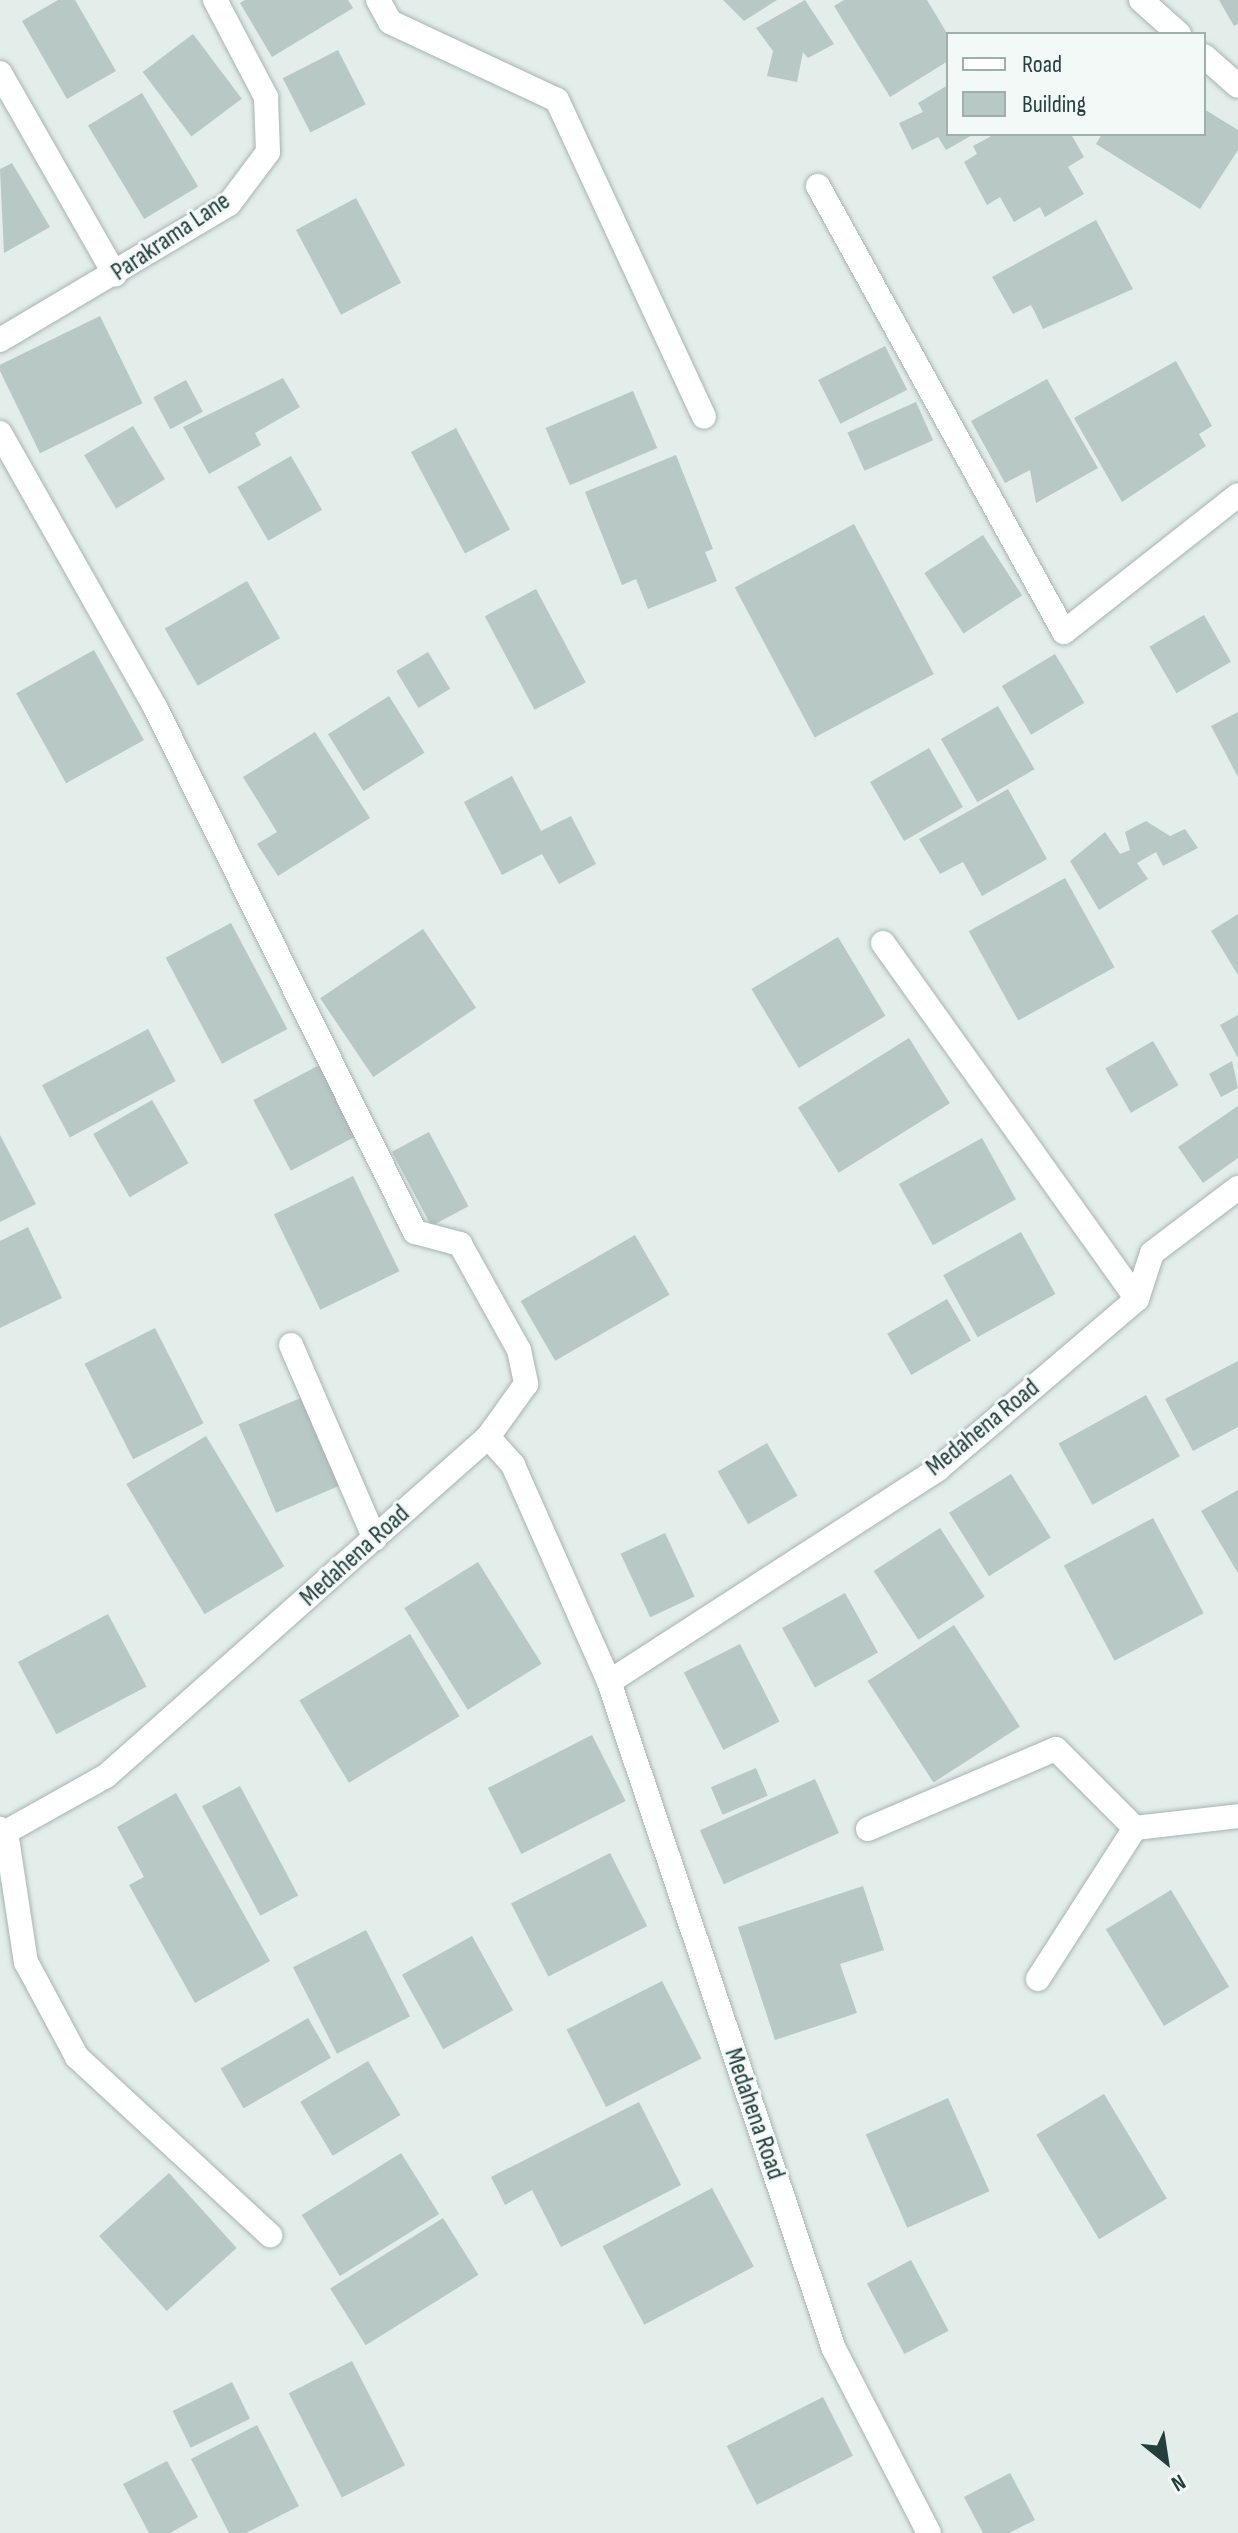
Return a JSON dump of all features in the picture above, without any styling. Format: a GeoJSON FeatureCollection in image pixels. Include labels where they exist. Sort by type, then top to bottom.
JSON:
{"type":"FeatureCollection","features":[{"type":"Feature","properties":{"kind":"street","name":"Parakrama Lane"},"geometry":{"type":"LineString","coordinates":[[0,340],[115,275],[229,204],[268,152],[266,97],[215,0]]}},
{"type":"Feature","properties":{"kind":"street"},"geometry":{"type":"LineString","coordinates":[[378,0],[390,22],[557,100],[704,416]]}},
{"type":"Feature","properties":{"kind":"street"},"geometry":{"type":"LineString","coordinates":[[1141,0],[1177,32]]}},
{"type":"Feature","properties":{"kind":"street"},"geometry":{"type":"LineString","coordinates":[[1206,58],[1238,86]]}},
{"type":"Feature","properties":{"kind":"street"},"geometry":{"type":"LineString","coordinates":[[0,73],[115,275]]}},
{"type":"Feature","properties":{"kind":"street"},"geometry":{"type":"LineString","coordinates":[[818,186],[1064,632],[1238,495]]}},
{"type":"Feature","properties":{"kind":"street"},"geometry":{"type":"LineString","coordinates":[[0,433],[155,707],[415,1232],[460,1244],[519,1350],[526,1384],[488,1437]]}},
{"type":"Feature","properties":{"kind":"street"},"geometry":{"type":"LineString","coordinates":[[883,943],[1137,1299]]}},
{"type":"Feature","properties":{"kind":"street"},"geometry":{"type":"LineString","coordinates":[[1137,1299],[1152,1253],[1238,1188]]}},
{"type":"Feature","properties":{"kind":"street","name":"Medahena Road"},"geometry":{"type":"LineString","coordinates":[[609,1682],[938,1469],[1137,1299]]}},
{"type":"Feature","properties":{"kind":"street"},"geometry":{"type":"LineString","coordinates":[[291,1345],[375,1539]]}},
{"type":"Feature","properties":{"kind":"street","name":"Medahena Road"},"geometry":{"type":"LineString","coordinates":[[3,1830],[106,1776],[488,1437],[513,1465],[609,1682],[834,2349],[929,2533]]}},
{"type":"Feature","properties":{"kind":"street"},"geometry":{"type":"LineString","coordinates":[[868,1829],[1056,1749],[1135,1828]]}},
{"type":"Feature","properties":{"kind":"street"},"geometry":{"type":"LineString","coordinates":[[1135,1828],[1238,1816]]}},
{"type":"Feature","properties":{"kind":"street"},"geometry":{"type":"LineString","coordinates":[[1038,1979],[1135,1828]]}},
{"type":"Feature","properties":{"kind":"street"},"geometry":{"type":"LineString","coordinates":[[3,1830],[26,1962],[77,2057],[270,2235]]}},
{"type":"Feature","properties":{"kind":"building"},"geometry":{"type":"Polygon","coordinates":[[[58,0],[75,0],[116,71],[67,99],[22,21],[58,0]]]}},
{"type":"Feature","properties":{"kind":"building"},"geometry":{"type":"Polygon","coordinates":[[[245,0],[348,0],[353,8],[272,57],[240,3],[245,0]]]}},
{"type":"Feature","properties":{"kind":"building"},"geometry":{"type":"Polygon","coordinates":[[[723,0],[777,0],[744,21],[723,0]]]}},
{"type":"Feature","properties":{"kind":"building"},"geometry":{"type":"Polygon","coordinates":[[[805,0],[834,44],[808,58],[803,52],[797,82],[767,76],[773,51],[756,28],[805,0]]]}},
{"type":"Feature","properties":{"kind":"building"},"geometry":{"type":"Polygon","coordinates":[[[844,0],[927,0],[946,32],[946,62],[890,97],[834,6],[844,0]]]}},
{"type":"Feature","properties":{"kind":"building"},"geometry":{"type":"Polygon","coordinates":[[[1219,0],[1238,0],[1238,24],[1234,26],[1219,0]]]}},
{"type":"Feature","properties":{"kind":"building"},"geometry":{"type":"Polygon","coordinates":[[[193,34],[242,99],[191,137],[143,72],[193,34]]]}},
{"type":"Feature","properties":{"kind":"building"},"geometry":{"type":"Polygon","coordinates":[[[338,50],[366,104],[310,132],[283,78],[338,50]]]}},
{"type":"Feature","properties":{"kind":"building"},"geometry":{"type":"Polygon","coordinates":[[[946,86],[946,136],[970,136],[946,150],[938,137],[912,150],[899,123],[923,112],[918,103],[946,86]]]}},
{"type":"Feature","properties":{"kind":"building"},"geometry":{"type":"Polygon","coordinates":[[[142,93],[198,186],[144,219],[88,125],[142,93]]]}},
{"type":"Feature","properties":{"kind":"building"},"geometry":{"type":"Polygon","coordinates":[[[1206,110],[1238,130],[1238,150],[1200,209],[1096,144],[1101,136],[1206,136],[1206,110]]]}},
{"type":"Feature","properties":{"kind":"building"},"geometry":{"type":"Polygon","coordinates":[[[991,136],[1072,136],[1084,157],[1068,167],[1084,194],[1045,217],[1040,207],[1014,222],[1000,197],[987,205],[964,162],[977,154],[973,146],[991,136]]]}},
{"type":"Feature","properties":{"kind":"building"},"geometry":{"type":"Polygon","coordinates":[[[12,163],[50,227],[4,253],[0,169],[12,163]]]}},
{"type":"Feature","properties":{"kind":"building"},"geometry":{"type":"Polygon","coordinates":[[[356,198],[401,283],[341,315],[296,230],[356,198]]]}},
{"type":"Feature","properties":{"kind":"building"},"geometry":{"type":"Polygon","coordinates":[[[1096,220],[1133,289],[1043,329],[1031,305],[1013,314],[992,277],[1096,220]]]}},
{"type":"Feature","properties":{"kind":"building"},"geometry":{"type":"Polygon","coordinates":[[[100,316],[143,403],[40,453],[0,371],[0,365],[100,316]]]}},
{"type":"Feature","properties":{"kind":"building"},"geometry":{"type":"Polygon","coordinates":[[[885,346],[907,390],[840,424],[818,380],[885,346]]]}},
{"type":"Feature","properties":{"kind":"building"},"geometry":{"type":"Polygon","coordinates":[[[1176,361],[1212,426],[1199,434],[1206,446],[1122,502],[1074,418],[1176,361]]]}},
{"type":"Feature","properties":{"kind":"building"},"geometry":{"type":"Polygon","coordinates":[[[283,378],[300,407],[255,433],[261,445],[209,474],[183,427],[283,378]]]}},
{"type":"Feature","properties":{"kind":"building"},"geometry":{"type":"Polygon","coordinates":[[[1047,379],[1098,468],[1036,503],[1030,470],[1005,483],[971,421],[1047,379]]]}},
{"type":"Feature","properties":{"kind":"building"},"geometry":{"type":"Polygon","coordinates":[[[186,380],[203,412],[170,429],[153,397],[186,380]]]}},
{"type":"Feature","properties":{"kind":"building"},"geometry":{"type":"Polygon","coordinates":[[[633,391],[657,448],[570,485],[546,428],[633,391]]]}},
{"type":"Feature","properties":{"kind":"building"},"geometry":{"type":"Polygon","coordinates":[[[916,402],[933,440],[865,471],[847,433],[916,402]]]}},
{"type":"Feature","properties":{"kind":"building"},"geometry":{"type":"Polygon","coordinates":[[[133,426],[165,479],[116,509],[84,455],[133,426]]]}},
{"type":"Feature","properties":{"kind":"building"},"geometry":{"type":"Polygon","coordinates":[[[456,428],[510,530],[465,553],[411,452],[456,428]]]}},
{"type":"Feature","properties":{"kind":"building"},"geometry":{"type":"Polygon","coordinates":[[[676,455],[713,549],[705,552],[717,581],[648,609],[636,579],[622,585],[585,492],[676,455]]]}},
{"type":"Feature","properties":{"kind":"building"},"geometry":{"type":"Polygon","coordinates":[[[291,456],[322,510],[268,541],[237,487],[291,456]]]}},
{"type":"Feature","properties":{"kind":"building"},"geometry":{"type":"Polygon","coordinates":[[[854,524],[934,674],[815,737],[735,587],[854,524]]]}},
{"type":"Feature","properties":{"kind":"building"},"geometry":{"type":"Polygon","coordinates":[[[983,535],[1022,595],[964,634],[924,573],[983,535]]]}},
{"type":"Feature","properties":{"kind":"building"},"geometry":{"type":"Polygon","coordinates":[[[247,581],[280,638],[198,686],[165,628],[247,581]]]}},
{"type":"Feature","properties":{"kind":"building"},"geometry":{"type":"Polygon","coordinates":[[[536,589],[586,683],[535,710],[485,616],[536,589]]]}},
{"type":"Feature","properties":{"kind":"building"},"geometry":{"type":"Polygon","coordinates":[[[1204,615],[1231,662],[1176,693],[1149,646],[1204,615]]]}},
{"type":"Feature","properties":{"kind":"building"},"geometry":{"type":"Polygon","coordinates":[[[94,650],[144,740],[66,783],[16,693],[94,650]]]}},
{"type":"Feature","properties":{"kind":"building"},"geometry":{"type":"Polygon","coordinates":[[[428,652],[450,689],[418,708],[396,671],[428,652]]]}},
{"type":"Feature","properties":{"kind":"building"},"geometry":{"type":"Polygon","coordinates":[[[1055,654],[1084,703],[1031,735],[1002,686],[1055,654]]]}},
{"type":"Feature","properties":{"kind":"building"},"geometry":{"type":"Polygon","coordinates":[[[389,696],[425,753],[363,791],[328,734],[389,696]]]}},
{"type":"Feature","properties":{"kind":"building"},"geometry":{"type":"Polygon","coordinates":[[[998,706],[1034,769],[977,802],[941,739],[998,706]]]}},
{"type":"Feature","properties":{"kind":"building"},"geometry":{"type":"Polygon","coordinates":[[[1238,712],[1238,777],[1211,726],[1238,712]]]}},
{"type":"Feature","properties":{"kind":"building"},"geometry":{"type":"Polygon","coordinates":[[[315,732],[370,818],[278,876],[257,844],[277,832],[243,777],[315,732]]]}},
{"type":"Feature","properties":{"kind":"building"},"geometry":{"type":"Polygon","coordinates":[[[929,748],[963,807],[904,841],[870,782],[929,748]]]}},
{"type":"Feature","properties":{"kind":"building"},"geometry":{"type":"Polygon","coordinates":[[[512,776],[541,831],[571,816],[596,864],[559,884],[542,854],[502,875],[464,802],[512,776]]]}},
{"type":"Feature","properties":{"kind":"building"},"geometry":{"type":"Polygon","coordinates":[[[1008,789],[1047,859],[982,896],[963,862],[940,874],[919,839],[1008,789]]]}},
{"type":"Feature","properties":{"kind":"building"},"geometry":{"type":"Polygon","coordinates":[[[1146,821],[1170,836],[1185,829],[1198,848],[1163,866],[1156,852],[1137,863],[1148,879],[1099,910],[1070,861],[1105,832],[1120,854],[1130,850],[1125,832],[1146,821]]]}},
{"type":"Feature","properties":{"kind":"building"},"geometry":{"type":"Polygon","coordinates":[[[1065,878],[1114,967],[1018,1021],[969,931],[1065,878]]]}},
{"type":"Feature","properties":{"kind":"building"},"geometry":{"type":"Polygon","coordinates":[[[1238,914],[1238,975],[1211,931],[1238,914]]]}},
{"type":"Feature","properties":{"kind":"building"},"geometry":{"type":"Polygon","coordinates":[[[231,923],[287,1029],[222,1064],[166,958],[231,923]]]}},
{"type":"Feature","properties":{"kind":"building"},"geometry":{"type":"Polygon","coordinates":[[[423,929],[476,1008],[373,1077],[320,998],[423,929]]]}},
{"type":"Feature","properties":{"kind":"building"},"geometry":{"type":"Polygon","coordinates":[[[838,937],[885,1016],[799,1068],[751,989],[838,937]]]}},
{"type":"Feature","properties":{"kind":"building"},"geometry":{"type":"Polygon","coordinates":[[[1238,1015],[1238,1058],[1220,1025],[1238,1015]]]}},
{"type":"Feature","properties":{"kind":"building"},"geometry":{"type":"Polygon","coordinates":[[[148,1029],[176,1081],[70,1137],[42,1085],[148,1029]]]}},
{"type":"Feature","properties":{"kind":"building"},"geometry":{"type":"Polygon","coordinates":[[[909,1038],[950,1103],[839,1173],[798,1107],[909,1038]]]}},
{"type":"Feature","properties":{"kind":"building"},"geometry":{"type":"Polygon","coordinates":[[[1153,1041],[1178,1085],[1131,1113],[1105,1068],[1153,1041]]]}},
{"type":"Feature","properties":{"kind":"building"},"geometry":{"type":"Polygon","coordinates":[[[1232,1061],[1238,1088],[1221,1097],[1209,1074],[1232,1061]]]}},
{"type":"Feature","properties":{"kind":"building"},"geometry":{"type":"Polygon","coordinates":[[[323,1063],[361,1134],[291,1171],[253,1100],[323,1063]]]}},
{"type":"Feature","properties":{"kind":"building"},"geometry":{"type":"Polygon","coordinates":[[[152,1100],[188,1163],[130,1197],[93,1134],[152,1100]]]}},
{"type":"Feature","properties":{"kind":"building"},"geometry":{"type":"Polygon","coordinates":[[[1238,1106],[1238,1158],[1203,1183],[1178,1147],[1238,1106]]]}},
{"type":"Feature","properties":{"kind":"building"},"geometry":{"type":"Polygon","coordinates":[[[429,1132],[468,1206],[431,1226],[392,1152],[429,1132]]]}},
{"type":"Feature","properties":{"kind":"building"},"geometry":{"type":"Polygon","coordinates":[[[0,1135],[36,1204],[0,1222],[0,1135]]]}},
{"type":"Feature","properties":{"kind":"building"},"geometry":{"type":"Polygon","coordinates":[[[982,1138],[1016,1199],[933,1245],[899,1184],[982,1138]]]}},
{"type":"Feature","properties":{"kind":"building"},"geometry":{"type":"Polygon","coordinates":[[[353,1176],[399,1271],[320,1310],[274,1215],[353,1176]]]}},
{"type":"Feature","properties":{"kind":"building"},"geometry":{"type":"Polygon","coordinates":[[[28,1227],[62,1298],[0,1328],[0,1241],[28,1227]]]}},
{"type":"Feature","properties":{"kind":"building"},"geometry":{"type":"Polygon","coordinates":[[[1021,1232],[1055,1294],[978,1337],[943,1275],[1021,1232]]]}},
{"type":"Feature","properties":{"kind":"building"},"geometry":{"type":"Polygon","coordinates":[[[635,1235],[670,1295],[555,1361],[521,1301],[635,1235]]]}},
{"type":"Feature","properties":{"kind":"building"},"geometry":{"type":"Polygon","coordinates":[[[947,1299],[971,1341],[911,1375],[887,1334],[947,1299]]]}},
{"type":"Feature","properties":{"kind":"building"},"geometry":{"type":"Polygon","coordinates":[[[155,1328],[204,1423],[133,1459],[85,1364],[155,1328]]]}},
{"type":"Feature","properties":{"kind":"building"},"geometry":{"type":"Polygon","coordinates":[[[1238,1361],[1238,1427],[1193,1451],[1165,1399],[1238,1361]]]}},
{"type":"Feature","properties":{"kind":"building"},"geometry":{"type":"Polygon","coordinates":[[[1146,1395],[1180,1456],[1092,1505],[1059,1443],[1146,1395]]]}},
{"type":"Feature","properties":{"kind":"building"},"geometry":{"type":"Polygon","coordinates":[[[303,1397],[341,1485],[276,1513],[239,1424],[303,1397]]]}},
{"type":"Feature","properties":{"kind":"building"},"geometry":{"type":"Polygon","coordinates":[[[206,1436],[284,1566],[205,1614],[126,1484],[206,1436]]]}},
{"type":"Feature","properties":{"kind":"building"},"geometry":{"type":"Polygon","coordinates":[[[767,1443],[798,1496],[748,1524],[718,1472],[767,1443]]]}},
{"type":"Feature","properties":{"kind":"building"},"geometry":{"type":"Polygon","coordinates":[[[1011,1474],[1051,1538],[989,1576],[949,1513],[1011,1474]]]}},
{"type":"Feature","properties":{"kind":"building"},"geometry":{"type":"Polygon","coordinates":[[[1238,1490],[1238,1573],[1201,1511],[1238,1490]]]}},
{"type":"Feature","properties":{"kind":"building"},"geometry":{"type":"Polygon","coordinates":[[[1153,1518],[1204,1613],[1115,1661],[1064,1565],[1153,1518]]]}},
{"type":"Feature","properties":{"kind":"building"},"geometry":{"type":"Polygon","coordinates":[[[940,1528],[985,1597],[918,1640],[874,1571],[940,1528]]]}},
{"type":"Feature","properties":{"kind":"building"},"geometry":{"type":"Polygon","coordinates":[[[665,1533],[695,1596],[650,1617],[621,1554],[665,1533]]]}},
{"type":"Feature","properties":{"kind":"building"},"geometry":{"type":"Polygon","coordinates":[[[478,1562],[542,1664],[468,1710],[404,1608],[478,1562]]]}},
{"type":"Feature","properties":{"kind":"building"},"geometry":{"type":"Polygon","coordinates":[[[845,1593],[878,1652],[815,1687],[782,1628],[845,1593]]]}},
{"type":"Feature","properties":{"kind":"building"},"geometry":{"type":"Polygon","coordinates":[[[108,1614],[146,1686],[56,1734],[18,1662],[108,1614]]]}},
{"type":"Feature","properties":{"kind":"building"},"geometry":{"type":"Polygon","coordinates":[[[954,1625],[1020,1726],[934,1783],[868,1681],[954,1625]]]}},
{"type":"Feature","properties":{"kind":"building"},"geometry":{"type":"Polygon","coordinates":[[[410,1634],[459,1716],[349,1783],[299,1700],[410,1634]]]}},
{"type":"Feature","properties":{"kind":"building"},"geometry":{"type":"Polygon","coordinates":[[[740,1644],[779,1722],[723,1750],[684,1673],[740,1644]]]}},
{"type":"Feature","properties":{"kind":"building"},"geometry":{"type":"Polygon","coordinates":[[[592,1735],[626,1801],[521,1854],[488,1788],[592,1735]]]}},
{"type":"Feature","properties":{"kind":"building"},"geometry":{"type":"Polygon","coordinates":[[[756,1768],[768,1796],[723,1815],[711,1787],[756,1768]]]}},
{"type":"Feature","properties":{"kind":"building"},"geometry":{"type":"Polygon","coordinates":[[[815,1779],[839,1833],[724,1884],[700,1830],[815,1779]]]}},
{"type":"Feature","properties":{"kind":"building"},"geometry":{"type":"Polygon","coordinates":[[[240,1786],[298,1895],[260,1916],[202,1806],[240,1786]]]}},
{"type":"Feature","properties":{"kind":"building"},"geometry":{"type":"Polygon","coordinates":[[[176,1793],[270,1961],[195,2003],[129,1885],[144,1877],[117,1827],[176,1793]]]}},
{"type":"Feature","properties":{"kind":"building"},"geometry":{"type":"Polygon","coordinates":[[[610,1853],[647,1926],[548,1976],[511,1903],[610,1853]]]}},
{"type":"Feature","properties":{"kind":"building"},"geometry":{"type":"Polygon","coordinates":[[[863,1886],[884,1950],[840,1964],[857,2013],[775,2040],[738,1927],[863,1886]]]}},
{"type":"Feature","properties":{"kind":"building"},"geometry":{"type":"Polygon","coordinates":[[[1171,1890],[1229,1987],[1164,2026],[1106,1929],[1171,1890]]]}},
{"type":"Feature","properties":{"kind":"building"},"geometry":{"type":"Polygon","coordinates":[[[366,1930],[410,2016],[337,2054],[293,1967],[366,1930]]]}},
{"type":"Feature","properties":{"kind":"building"},"geometry":{"type":"Polygon","coordinates":[[[472,1936],[513,2010],[443,2049],[402,1975],[472,1936]]]}},
{"type":"Feature","properties":{"kind":"building"},"geometry":{"type":"Polygon","coordinates":[[[662,1981],[701,2059],[606,2107],[567,2030],[662,1981]]]}},
{"type":"Feature","properties":{"kind":"building"},"geometry":{"type":"Polygon","coordinates":[[[308,2018],[331,2058],[244,2108],[221,2068],[308,2018]]]}},
{"type":"Feature","properties":{"kind":"building"},"geometry":{"type":"Polygon","coordinates":[[[368,2061],[400,2115],[333,2156],[300,2102],[368,2061]]]}},
{"type":"Feature","properties":{"kind":"building"},"geometry":{"type":"Polygon","coordinates":[[[1104,2094],[1167,2199],[1099,2239],[1036,2135],[1104,2094]]]}},
{"type":"Feature","properties":{"kind":"building"},"geometry":{"type":"Polygon","coordinates":[[[948,2098],[989,2191],[907,2228],[866,2135],[948,2098]]]}},
{"type":"Feature","properties":{"kind":"building"},"geometry":{"type":"Polygon","coordinates":[[[639,2102],[681,2185],[561,2247],[532,2190],[505,2205],[491,2177],[639,2102]]]}},
{"type":"Feature","properties":{"kind":"building"},"geometry":{"type":"Polygon","coordinates":[[[401,2153],[439,2214],[340,2276],[302,2215],[401,2153]]]}},
{"type":"Feature","properties":{"kind":"building"},"geometry":{"type":"Polygon","coordinates":[[[169,2173],[237,2248],[167,2311],[99,2236],[169,2173]]]}},
{"type":"Feature","properties":{"kind":"building"},"geometry":{"type":"Polygon","coordinates":[[[712,2188],[754,2267],[644,2325],[603,2246],[712,2188]]]}},
{"type":"Feature","properties":{"kind":"building"},"geometry":{"type":"Polygon","coordinates":[[[443,2218],[479,2275],[366,2345],[330,2288],[443,2218]]]}},
{"type":"Feature","properties":{"kind":"building"},"geometry":{"type":"Polygon","coordinates":[[[911,2260],[949,2331],[904,2354],[867,2283],[911,2260]]]}},
{"type":"Feature","properties":{"kind":"building"},"geometry":{"type":"Polygon","coordinates":[[[352,2361],[405,2465],[342,2497],[289,2393],[352,2361]]]}},
{"type":"Feature","properties":{"kind":"building"},"geometry":{"type":"Polygon","coordinates":[[[232,2382],[250,2419],[191,2448],[173,2411],[232,2382]]]}},
{"type":"Feature","properties":{"kind":"building"},"geometry":{"type":"Polygon","coordinates":[[[823,2397],[853,2456],[757,2505],[727,2446],[823,2397]]]}},
{"type":"Feature","properties":{"kind":"building"},"geometry":{"type":"Polygon","coordinates":[[[257,2425],[299,2506],[246,2533],[229,2533],[191,2459],[257,2425]]]}},
{"type":"Feature","properties":{"kind":"building"},"geometry":{"type":"Polygon","coordinates":[[[167,2461],[198,2517],[170,2533],[149,2533],[123,2484],[167,2461]]]}},
{"type":"Feature","properties":{"kind":"building"},"geometry":{"type":"Polygon","coordinates":[[[1010,2473],[1035,2520],[1009,2533],[983,2533],[964,2497],[1010,2473]]]}}]}
